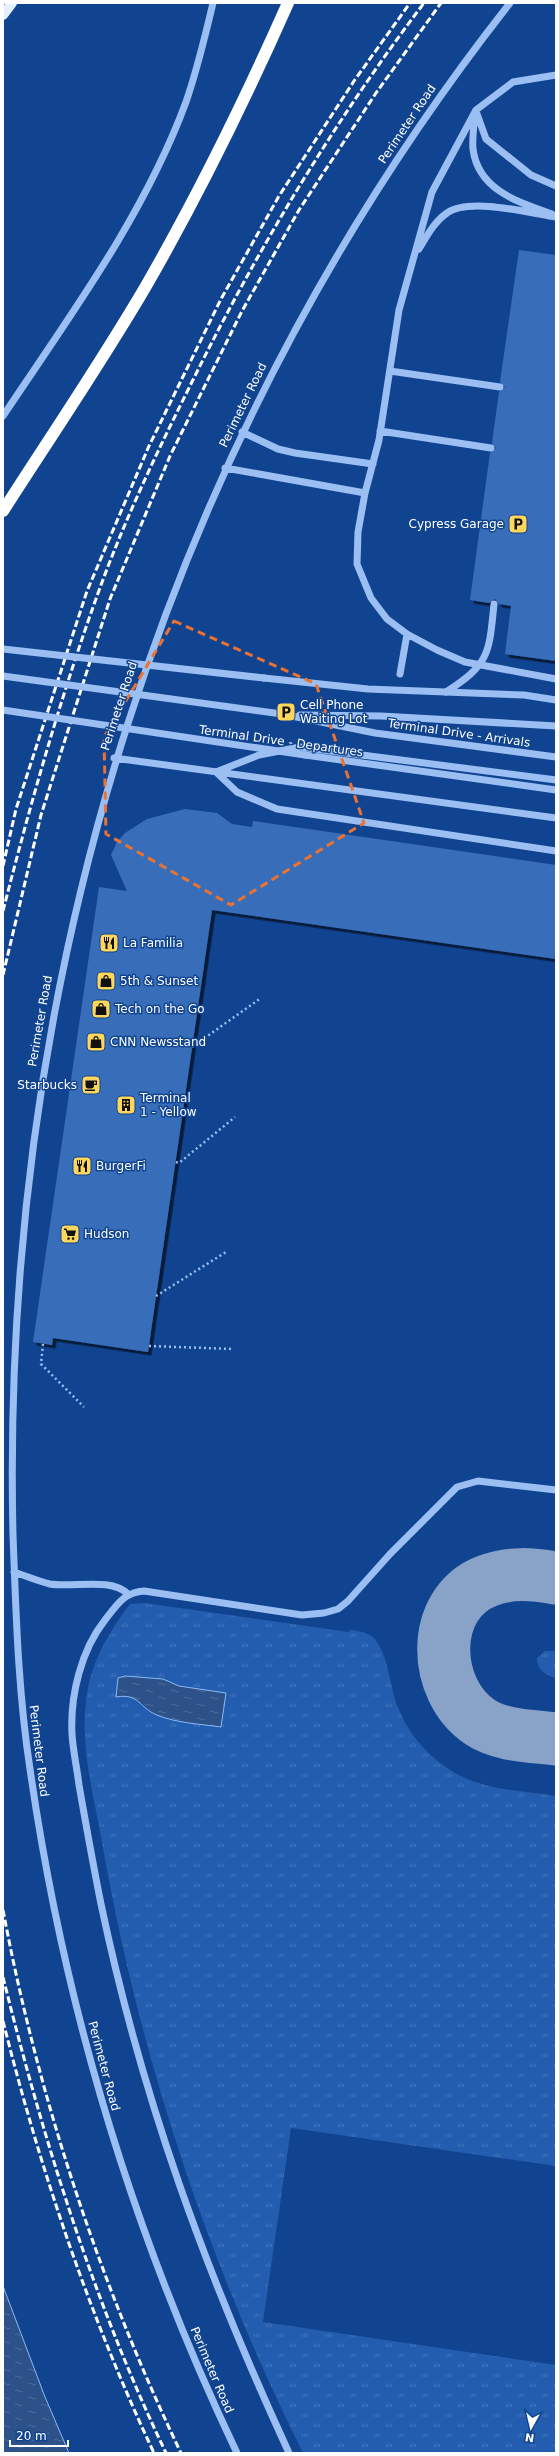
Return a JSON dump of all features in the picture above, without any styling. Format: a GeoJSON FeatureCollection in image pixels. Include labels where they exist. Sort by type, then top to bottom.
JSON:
{"type":"FeatureCollection","features":[{"type":"Feature","properties":{"kind":"highway"},"geometry":{"type":"LineString","coordinates":[[3,510],[117,334],[168,248],[228,135],[288,3]]}},
{"type":"Feature","properties":{"kind":"main road"},"geometry":{"type":"LineString","coordinates":[[3,15],[12,3]]}},
{"type":"Feature","properties":{"kind":"street"},"geometry":{"type":"LineString","coordinates":[[3,416],[104,261],[155,169],[185,104],[196,71],[213,3]]}},
{"type":"Feature","properties":{"kind":"street","name":"Perimeter Road"},"geometry":{"type":"LineString","coordinates":[[237,2453],[188,2342],[132,2198],[86,2046],[51,1896],[28,1762],[21,1694],[14,1572],[11,1452],[12,1383],[16,1303],[24,1195],[42,1068],[65,946],[95,822],[114,758],[171,594],[225,468],[281,353],[369,200],[451,79],[510,3]]}},
{"type":"Feature","properties":{"kind":"street"},"geometry":{"type":"LineString","coordinates":[[556,75],[513,82],[476,110],[432,192],[399,310],[380,432],[365,493],[358,532],[357,564],[371,598],[387,619],[407,634],[437,650],[465,662],[556,679]]}},
{"type":"Feature","properties":{"kind":"street"},"geometry":{"type":"LineString","coordinates":[[476,110],[486,139],[531,175],[556,186]]}},
{"type":"Feature","properties":{"kind":"street"},"geometry":{"type":"LineString","coordinates":[[476,110],[473,148],[478,168],[491,186],[516,201],[556,216]]}},
{"type":"Feature","properties":{"kind":"street"},"geometry":{"type":"LineString","coordinates":[[414,258],[432,228],[448,212],[467,206],[556,216]]}},
{"type":"Feature","properties":{"kind":"street"},"geometry":{"type":"LineString","coordinates":[[390,371],[500,387]]}},
{"type":"Feature","properties":{"kind":"street"},"geometry":{"type":"LineString","coordinates":[[242,432],[278,449],[295,453],[373,464]]}},
{"type":"Feature","properties":{"kind":"street"},"geometry":{"type":"LineString","coordinates":[[380,432],[491,448]]}},
{"type":"Feature","properties":{"kind":"street"},"geometry":{"type":"LineString","coordinates":[[225,468],[365,493]]}},
{"type":"Feature","properties":{"kind":"street"},"geometry":{"type":"LineString","coordinates":[[446,692],[470,676],[482,663],[489,645],[494,604]]}},
{"type":"Feature","properties":{"kind":"street"},"geometry":{"type":"LineString","coordinates":[[400,674],[407,634]]}},
{"type":"Feature","properties":{"kind":"street"},"geometry":{"type":"LineString","coordinates":[[3,649],[368,689],[524,695],[556,700]]}},
{"type":"Feature","properties":{"kind":"street","name":"Terminal Drive - Arrivals"},"geometry":{"type":"LineString","coordinates":[[3,676],[282,714],[375,733],[556,757]]}},
{"type":"Feature","properties":{"kind":"street","name":"Terminal Drive - Departures"},"geometry":{"type":"LineString","coordinates":[[3,710],[201,741],[556,790]]}},
{"type":"Feature","properties":{"kind":"street"},"geometry":{"type":"LineString","coordinates":[[282,714],[457,720],[556,726]]}},
{"type":"Feature","properties":{"kind":"street"},"geometry":{"type":"LineString","coordinates":[[215,772],[259,755],[300,747],[556,780]]}},
{"type":"Feature","properties":{"kind":"street"},"geometry":{"type":"LineString","coordinates":[[114,758],[556,818]]}},
{"type":"Feature","properties":{"kind":"street"},"geometry":{"type":"LineString","coordinates":[[215,772],[237,792],[277,809],[556,850]]}},
{"type":"Feature","properties":{"kind":"street"},"geometry":{"type":"LineString","coordinates":[[289,2453],[213,2280],[173,2171],[140,2068],[88,1844],[72,1734],[73,1704],[81,1665],[97,1630],[128,1594],[144,1591],[302,1615],[324,1613],[338,1609],[348,1601],[407,1537],[457,1487],[468,1482],[484,1481],[556,1490]]}},
{"type":"Feature","properties":{"kind":"street"},"geometry":{"type":"LineString","coordinates":[[14,1572],[64,1586],[113,1585],[122,1588],[128,1594]]}},
{"type":"Feature","properties":{"kind":"path"},"geometry":{"type":"LineString","coordinates":[[192,1047],[261,998]]}},
{"type":"Feature","properties":{"kind":"path"},"geometry":{"type":"LineString","coordinates":[[176,1162],[179,1162],[236,1117]]}},
{"type":"Feature","properties":{"kind":"path"},"geometry":{"type":"LineString","coordinates":[[156,1296],[226,1252]]}},
{"type":"Feature","properties":{"kind":"path"},"geometry":{"type":"LineString","coordinates":[[43,1344],[41,1364],[84,1407]]}},
{"type":"Feature","properties":{"kind":"path"},"geometry":{"type":"LineString","coordinates":[[149,1346],[233,1350]]}},
{"type":"Feature","properties":{"kind":"highlighted area"},"geometry":{"type":"Polygon","coordinates":[[[174,621],[316,684],[364,823],[231,905],[106,834],[104,737],[174,621]]]}},
{"type":"Feature","properties":{"kind":"green space"},"geometry":{"type":"Polygon","coordinates":[[[144,1603],[349,1632],[349,1630],[354,1630],[368,1634],[376,1640],[384,1657],[397,1705],[405,1722],[410,1731],[428,1753],[455,1773],[469,1780],[497,1788],[556,1796],[556,2166],[291,2128],[263,2322],[556,2365],[556,2453],[303,2453],[237,2308],[181,2158],[157,2081],[136,2004],[118,1926],[89,1775],[85,1738],[85,1719],[86,1701],[91,1674],[107,1638],[130,1604],[144,1603]]]}},
{"type":"Feature","properties":{"kind":"green space"},"geometry":{"type":"Polygon","coordinates":[[[545,1651],[556,1651],[556,1678],[545,1674],[538,1666],[537,1658],[545,1651]]]}},
{"type":"Feature","properties":{"kind":"water"},"geometry":{"type":"Polygon","coordinates":[[[125,1676],[163,1679],[179,1686],[226,1693],[221,1727],[164,1718],[151,1712],[135,1699],[124,1696],[116,1697],[118,1678],[125,1676]]]}},
{"type":"Feature","properties":{"kind":"water"},"geometry":{"type":"Polygon","coordinates":[[[3,2286],[45,2397],[69,2453],[3,2453],[3,2286]]]}},
{"type":"Feature","properties":{"kind":"building","name":"Cypress Garage"},"geometry":{"type":"Polygon","coordinates":[[[519,250],[556,255],[556,661],[505,654],[511,606],[499,604],[495,599],[489,603],[470,600],[490,453],[496,448],[492,443],[499,392],[505,387],[500,382],[519,250]]]}},
{"type":"Feature","properties":{"kind":"building","name":"Terminal 1 - Yellow"},"geometry":{"type":"Polygon","coordinates":[[[185,809],[217,813],[232,824],[252,827],[253,821],[556,865],[556,959],[212,910],[148,1352],[53,1338],[52,1345],[33,1342],[99,887],[127,891],[111,855],[117,842],[125,833],[147,819],[185,809]]]}},
{"type":"Feature","properties":{"kind":"taxiway"},"geometry":{"type":"LineString","coordinates":[[556,1578],[530,1575],[504,1576],[487,1581],[468,1592],[455,1608],[447,1627],[444,1648],[446,1669],[453,1690],[464,1708],[480,1722],[488,1727],[507,1733],[556,1739]]}},
{"type":"Feature","properties":{"kind":"railway"},"geometry":{"type":"LineString","coordinates":[[3,866],[16,809],[87,591],[149,446],[221,299],[279,196],[354,81],[410,3]]}},
{"type":"Feature","properties":{"kind":"railway"},"geometry":{"type":"LineString","coordinates":[[3,911],[46,752],[70,674],[117,544],[151,467],[239,290],[267,241],[326,143],[390,49],[424,3]]}},
{"type":"Feature","properties":{"kind":"railway"},"geometry":{"type":"LineString","coordinates":[[3,975],[41,815],[110,599],[170,456],[242,311],[299,210],[376,93],[441,3]]}},
{"type":"Feature","properties":{"kind":"railway"},"geometry":{"type":"LineString","coordinates":[[3,1910],[17,1980],[34,2049],[74,2187],[124,2322],[151,2388],[181,2453]]}},
{"type":"Feature","properties":{"kind":"railway"},"geometry":{"type":"LineString","coordinates":[[3,1977],[35,2099],[72,2220],[116,2338],[166,2453]]}},
{"type":"Feature","properties":{"kind":"railway"},"geometry":{"type":"LineString","coordinates":[[3,2021],[33,2132],[68,2241],[108,2348],[154,2453]]}},
{"type":"Feature","properties":{"kind":"place","name":"Cypress Garage"},"geometry":{"type":"Point","coordinates":[518,524]}},
{"type":"Feature","properties":{"kind":"place","name":"Cell Phone Waiting Lot"},"geometry":{"type":"Point","coordinates":[286,712]}},
{"type":"Feature","properties":{"kind":"place","name":"La Familia"},"geometry":{"type":"Point","coordinates":[109,943]}},
{"type":"Feature","properties":{"kind":"place","name":"5th & Sunset"},"geometry":{"type":"Point","coordinates":[106,981]}},
{"type":"Feature","properties":{"kind":"place","name":"Tech on the Go"},"geometry":{"type":"Point","coordinates":[101,1009]}},
{"type":"Feature","properties":{"kind":"place","name":"CNN Newsstand"},"geometry":{"type":"Point","coordinates":[96,1042]}},
{"type":"Feature","properties":{"kind":"place","name":"Starbucks"},"geometry":{"type":"Point","coordinates":[91,1085]}},
{"type":"Feature","properties":{"kind":"place","name":"Terminal 1 - Yellow"},"geometry":{"type":"Point","coordinates":[126,1105]}},
{"type":"Feature","properties":{"kind":"place","name":"BurgerFi"},"geometry":{"type":"Point","coordinates":[82,1166]}},
{"type":"Feature","properties":{"kind":"place","name":"Hudson"},"geometry":{"type":"Point","coordinates":[70,1234]}}]}
